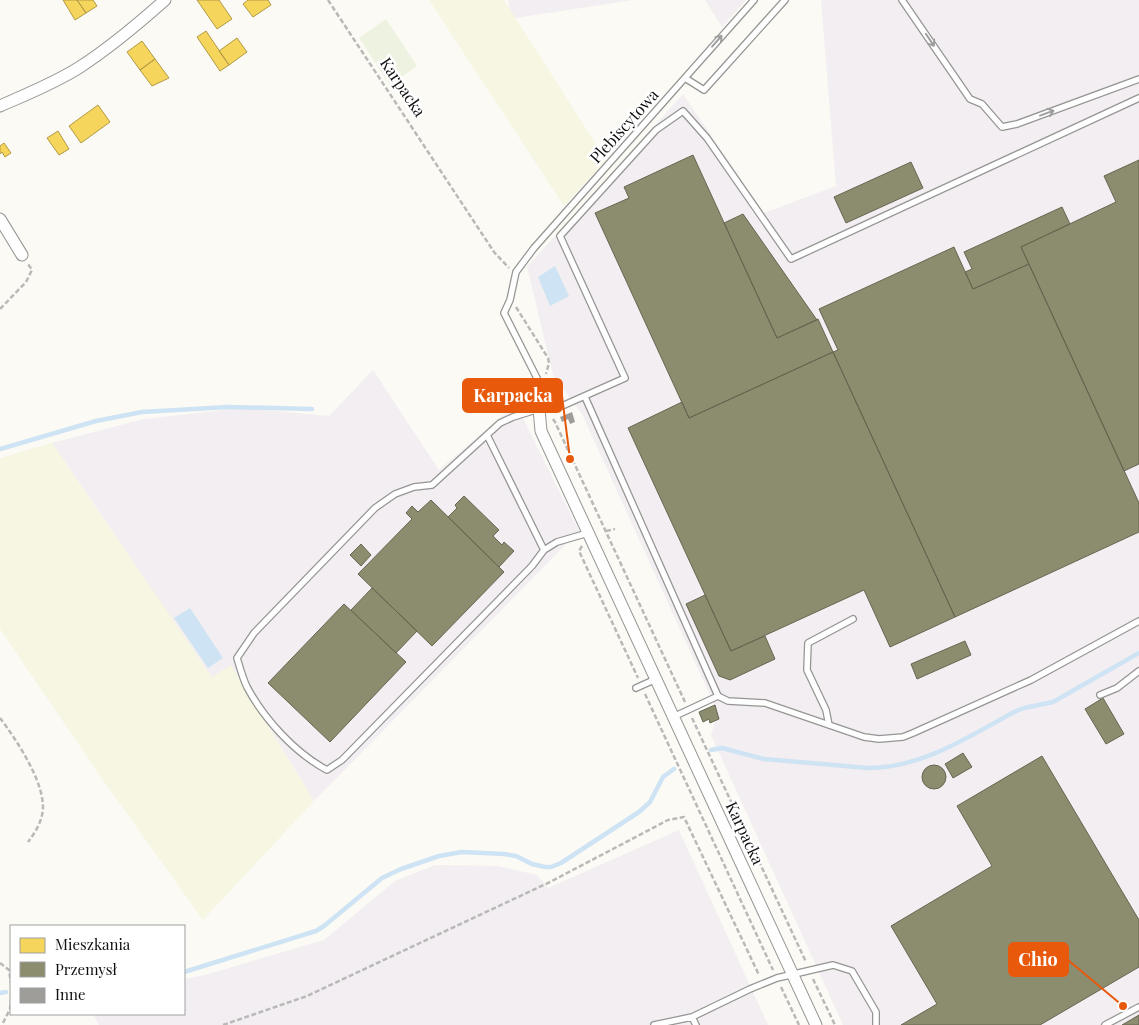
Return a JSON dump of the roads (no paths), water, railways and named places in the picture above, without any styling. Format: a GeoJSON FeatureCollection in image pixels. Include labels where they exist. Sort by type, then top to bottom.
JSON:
{"type":"FeatureCollection","features":[{"type":"Feature","properties":{"kind":"street"},"geometry":{"type":"LineString","coordinates":[[0,106],[53,82],[80,67],[128,34],[166,0]]}},
{"type":"Feature","properties":{"kind":"street"},"geometry":{"type":"LineString","coordinates":[[0,219],[22,255]]}},
{"type":"Feature","properties":{"kind":"street","name":"Karpacka"},"geometry":{"type":"LineString","coordinates":[[539,409],[541,431],[816,1025]]}},
{"type":"Feature","properties":{"kind":"lane","name":"Plebiscytowa"},"geometry":{"type":"LineString","coordinates":[[516,272],[534,248],[754,0]]}},
{"type":"Feature","properties":{"kind":"lane"},"geometry":{"type":"LineString","coordinates":[[685,78],[704,90],[785,0]]}},
{"type":"Feature","properties":{"kind":"lane"},"geometry":{"type":"LineString","coordinates":[[902,0],[970,100],[982,104],[1002,127],[1017,124],[1139,79]]}},
{"type":"Feature","properties":{"kind":"lane"},"geometry":{"type":"LineString","coordinates":[[588,534],[557,542],[544,550],[532,566],[342,760],[327,770],[312,762],[268,721],[246,686],[237,658],[254,633],[375,508],[395,494],[414,487],[432,484],[500,424],[513,417],[539,409],[562,406],[624,378],[560,236],[656,130],[683,111],[707,138],[791,259],[1139,98]]}},
{"type":"Feature","properties":{"kind":"lane","name":"Karpacka"},"geometry":{"type":"LineString","coordinates":[[516,272],[510,300],[504,313],[542,388],[539,409]]}},
{"type":"Feature","properties":{"kind":"lane"},"geometry":{"type":"LineString","coordinates":[[585,397],[718,696],[728,701],[765,703],[864,738],[903,737],[1031,680],[1139,621]]}},
{"type":"Feature","properties":{"kind":"lane"},"geometry":{"type":"LineString","coordinates":[[487,436],[544,550]]}},
{"type":"Feature","properties":{"kind":"lane"},"geometry":{"type":"LineString","coordinates":[[829,725],[826,710],[807,670],[808,643],[853,619]]}},
{"type":"Feature","properties":{"kind":"lane"},"geometry":{"type":"LineString","coordinates":[[1100,695],[1117,688],[1139,671]]}},
{"type":"Feature","properties":{"kind":"lane"},"geometry":{"type":"LineString","coordinates":[[639,687],[656,679]]}},
{"type":"Feature","properties":{"kind":"lane"},"geometry":{"type":"LineString","coordinates":[[673,716],[718,696]]}},
{"type":"Feature","properties":{"kind":"lane"},"geometry":{"type":"LineString","coordinates":[[654,1025],[692,1017],[777,978],[833,965],[852,971],[876,1012],[876,1025]]}},
{"type":"Feature","properties":{"kind":"lane"},"geometry":{"type":"LineString","coordinates":[[1105,1025],[1139,1006]]}},
{"type":"Feature","properties":{"kind":"lane"},"geometry":{"type":"LineString","coordinates":[[692,1017],[696,1025]]}},
{"type":"Feature","properties":{"kind":"water"},"geometry":{"type":"Polygon","coordinates":[[[555,266],[569,296],[550,306],[538,277],[555,266]]]}},
{"type":"Feature","properties":{"kind":"water"},"geometry":{"type":"Polygon","coordinates":[[[190,608],[223,658],[208,668],[174,618],[190,608]]]}},
{"type":"Feature","properties":{"kind":"waterway"},"geometry":{"type":"LineString","coordinates":[[0,449],[96,421],[142,412],[228,407],[312,409]]}},
{"type":"Feature","properties":{"kind":"waterway"},"geometry":{"type":"LineString","coordinates":[[711,750],[722,748],[764,759],[868,768],[888,767],[907,763],[962,741],[1014,712],[1053,702],[1139,653]]}},
{"type":"Feature","properties":{"kind":"waterway"},"geometry":{"type":"LineString","coordinates":[[185,972],[316,931],[382,878],[401,869],[439,856],[462,852],[504,854],[516,856],[532,864],[545,867],[561,863],[639,812],[650,802],[663,777],[674,769]]}},
{"type":"Feature","properties":{"kind":"waterway"},"geometry":{"type":"LineString","coordinates":[[0,993],[6,992]]}},
{"type":"Feature","properties":{"kind":"place","name":"Karpacka"},"geometry":{"type":"Point","coordinates":[570,459]}},
{"type":"Feature","properties":{"kind":"place","name":"Chio"},"geometry":{"type":"Point","coordinates":[1123,1006]}}]}
